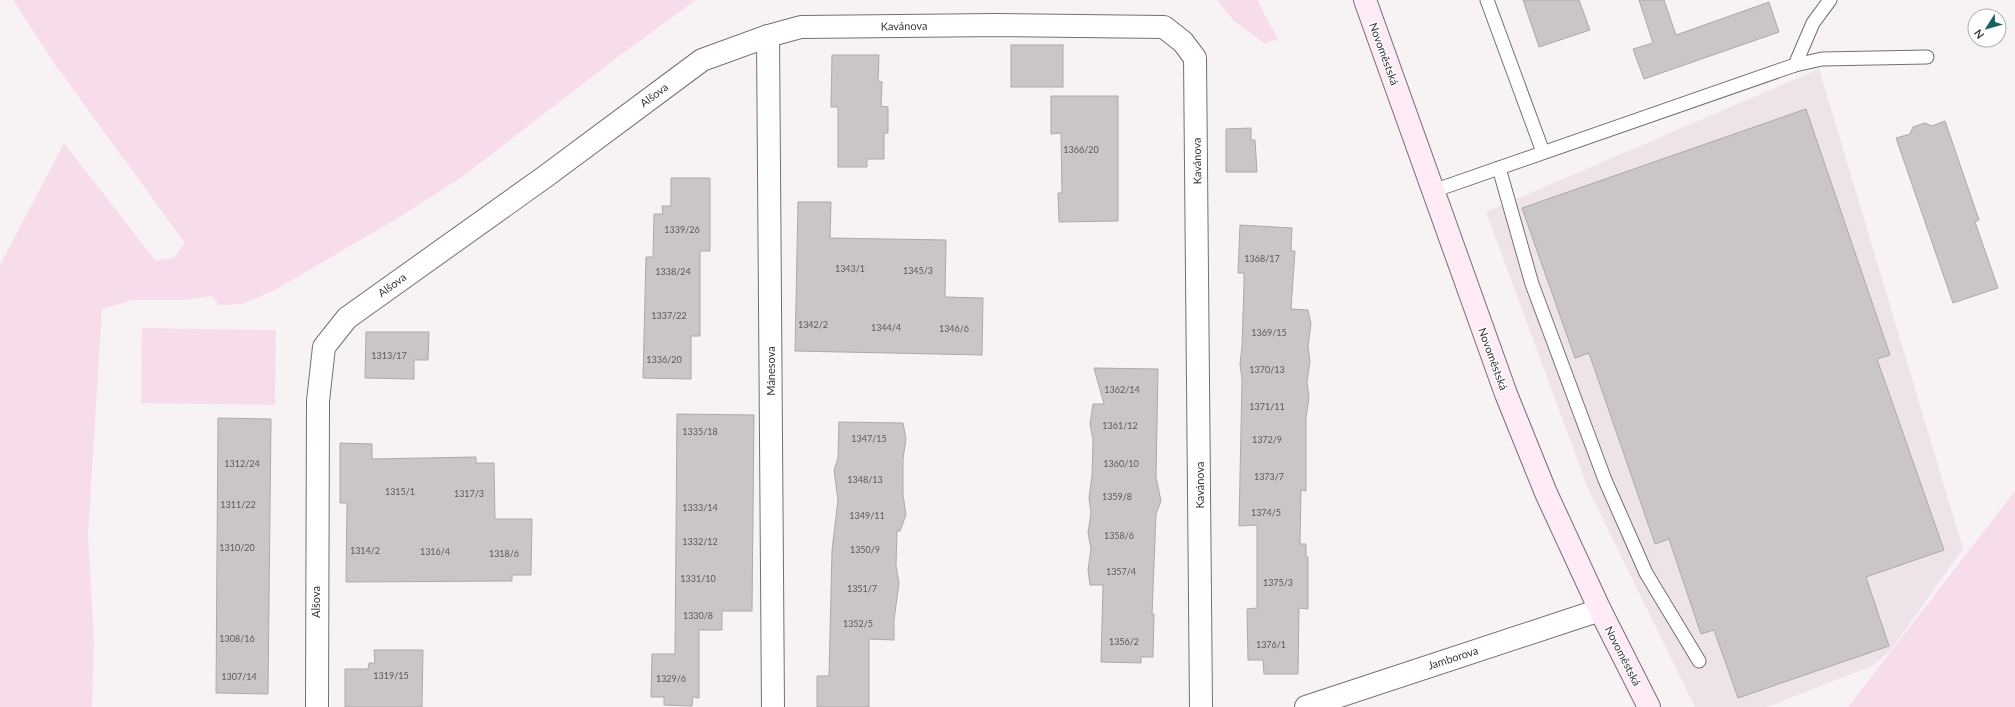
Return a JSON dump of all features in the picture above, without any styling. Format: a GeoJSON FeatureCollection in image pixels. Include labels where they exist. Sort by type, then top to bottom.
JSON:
{"type":"FeatureCollection","features":[{"type":"Feature","properties":{"kind":"street","name":"Novoměstská"},"geometry":{"type":"LineString","coordinates":[[1365,0],[1515,415],[1546,493],[1600,610],[1649,707]]}},
{"type":"Feature","properties":{"kind":"street","name":"Kavánova"},"geometry":{"type":"LineString","coordinates":[[768,36],[802,27],[1150,25],[1164,27],[1183,42],[1195,58],[1201,707]]}},
{"type":"Feature","properties":{"kind":"street","name":"Alšova"},"geometry":{"type":"LineString","coordinates":[[317,707],[318,401],[324,347],[347,318],[546,176],[702,60],[768,36]]}},
{"type":"Feature","properties":{"kind":"street","name":"Mánesova"},"geometry":{"type":"LineString","coordinates":[[768,36],[773,707]]}},
{"type":"Feature","properties":{"kind":"street","name":"Jamborova"},"geometry":{"type":"LineString","coordinates":[[1306,707],[1600,610]]}},
{"type":"Feature","properties":{"kind":"lane"},"geometry":{"type":"LineString","coordinates":[[1487,0],[1543,152]]}},
{"type":"Feature","properties":{"kind":"lane"},"geometry":{"type":"LineString","coordinates":[[1795,65],[1812,23],[1830,0]]}},
{"type":"Feature","properties":{"kind":"lane"},"geometry":{"type":"LineString","coordinates":[[1433,190],[1795,65],[1822,59],[1927,57]]}},
{"type":"Feature","properties":{"kind":"lane"},"geometry":{"type":"LineString","coordinates":[[1498,168],[1532,284],[1605,480],[1646,573],[1698,661]]}},
{"type":"Feature","properties":{"kind":"shaded area"},"geometry":{"type":"Polygon","coordinates":[[[13,0],[696,0],[619,56],[462,177],[393,221],[275,290],[242,304],[219,305],[212,296],[184,300],[133,300],[102,309],[88,535],[94,640],[92,707],[0,707],[0,265],[64,143],[155,260],[174,258],[185,243],[54,63],[13,0]]]}},
{"type":"Feature","properties":{"kind":"shaded area"},"geometry":{"type":"Polygon","coordinates":[[[1217,0],[1257,0],[1278,39],[1265,44],[1233,20],[1217,0]]]}},
{"type":"Feature","properties":{"kind":"shaded area"},"geometry":{"type":"Polygon","coordinates":[[[1819,69],[1963,549],[1891,650],[1874,665],[1767,707],[1695,707],[1589,491],[1486,212],[1819,69]]]}},
{"type":"Feature","properties":{"kind":"shaded area"},"geometry":{"type":"Polygon","coordinates":[[[142,328],[276,330],[275,405],[141,403],[142,328]]]}},
{"type":"Feature","properties":{"kind":"shaded area"},"geometry":{"type":"Polygon","coordinates":[[[2015,491],[2015,707],[1848,707],[2015,491]]]}},
{"type":"Feature","properties":{"kind":"building"},"geometry":{"type":"Polygon","coordinates":[[[1523,0],[1579,0],[1590,30],[1539,47],[1523,0]]]}},
{"type":"Feature","properties":{"kind":"building"},"geometry":{"type":"Polygon","coordinates":[[[1639,0],[1664,0],[1676,35],[1769,2],[1779,32],[1644,79],[1633,49],[1653,43],[1639,0]]]}},
{"type":"Feature","properties":{"kind":"building"},"geometry":{"type":"Polygon","coordinates":[[[1011,45],[1063,45],[1063,87],[1011,87],[1011,45]]]}},
{"type":"Feature","properties":{"kind":"building"},"geometry":{"type":"Polygon","coordinates":[[[832,55],[879,55],[878,81],[882,82],[881,106],[888,107],[888,133],[884,133],[884,159],[867,159],[867,167],[838,167],[838,107],[831,107],[832,55]]]}},
{"type":"Feature","properties":{"kind":"building"},"geometry":{"type":"Polygon","coordinates":[[[1051,96],[1118,96],[1118,221],[1059,222],[1058,193],[1062,193],[1061,133],[1051,134],[1051,96]]]}},
{"type":"Feature","properties":{"kind":"building"},"geometry":{"type":"Polygon","coordinates":[[[1806,109],[1890,355],[1877,359],[1944,550],[1866,577],[1889,646],[1738,698],[1714,630],[1701,634],[1669,539],[1655,544],[1589,353],[1575,358],[1522,208],[1806,109]]]}},
{"type":"Feature","properties":{"kind":"building"},"geometry":{"type":"Polygon","coordinates":[[[1945,121],[1979,220],[1975,222],[1998,288],[1953,303],[1896,138],[1910,134],[1913,127],[1925,123],[1932,126],[1945,121]]]}},
{"type":"Feature","properties":{"kind":"building"},"geometry":{"type":"Polygon","coordinates":[[[1251,128],[1251,140],[1255,140],[1257,172],[1226,172],[1226,129],[1251,128]]]}},
{"type":"Feature","properties":{"kind":"building"},"geometry":{"type":"Polygon","coordinates":[[[671,178],[710,178],[710,251],[700,251],[700,336],[691,336],[691,379],[643,378],[646,257],[653,257],[654,214],[663,214],[662,206],[671,206],[671,178]]]}},
{"type":"Feature","properties":{"kind":"building"},"geometry":{"type":"Polygon","coordinates":[[[798,202],[831,202],[830,238],[946,240],[945,297],[983,298],[982,355],[795,351],[798,202]]]}},
{"type":"Feature","properties":{"kind":"building"},"geometry":{"type":"Polygon","coordinates":[[[1240,225],[1292,228],[1291,251],[1295,251],[1291,309],[1308,310],[1311,324],[1308,346],[1310,361],[1307,382],[1309,397],[1306,418],[1306,491],[1301,490],[1300,544],[1306,544],[1306,557],[1308,557],[1308,609],[1299,608],[1298,674],[1264,674],[1263,660],[1248,660],[1247,609],[1257,608],[1257,525],[1239,526],[1242,380],[1240,364],[1244,283],[1244,273],[1238,273],[1240,225]]]}},
{"type":"Feature","properties":{"kind":"building"},"geometry":{"type":"Polygon","coordinates":[[[366,332],[429,332],[428,360],[414,360],[414,379],[365,378],[366,332]]]}},
{"type":"Feature","properties":{"kind":"building"},"geometry":{"type":"Polygon","coordinates":[[[1094,368],[1158,369],[1156,477],[1161,501],[1156,514],[1152,614],[1154,614],[1153,657],[1141,657],[1141,663],[1101,662],[1103,585],[1090,585],[1088,570],[1091,549],[1088,533],[1091,513],[1089,498],[1092,476],[1093,440],[1090,424],[1093,404],[1104,404],[1094,368]]]}},
{"type":"Feature","properties":{"kind":"building"},"geometry":{"type":"Polygon","coordinates":[[[677,414],[754,415],[752,611],[722,611],[722,630],[699,630],[699,698],[693,697],[692,706],[664,705],[664,697],[651,697],[652,654],[675,654],[677,414]]]}},
{"type":"Feature","properties":{"kind":"building"},"geometry":{"type":"Polygon","coordinates":[[[218,418],[271,419],[268,694],[216,693],[218,418]]]}},
{"type":"Feature","properties":{"kind":"building"},"geometry":{"type":"Polygon","coordinates":[[[839,422],[903,423],[906,439],[903,459],[903,495],[906,515],[900,531],[897,531],[896,565],[899,583],[894,620],[894,640],[869,639],[869,707],[817,707],[817,676],[829,676],[832,550],[838,500],[834,470],[838,458],[839,422]]]}},
{"type":"Feature","properties":{"kind":"building"},"geometry":{"type":"Polygon","coordinates":[[[340,443],[372,444],[372,459],[476,457],[476,463],[494,463],[495,519],[532,519],[531,575],[512,575],[512,581],[346,582],[347,503],[340,503],[340,443]]]}},
{"type":"Feature","properties":{"kind":"building"},"geometry":{"type":"Polygon","coordinates":[[[374,650],[423,650],[422,707],[345,707],[345,669],[368,669],[369,663],[375,663],[374,650]]]}}]}
